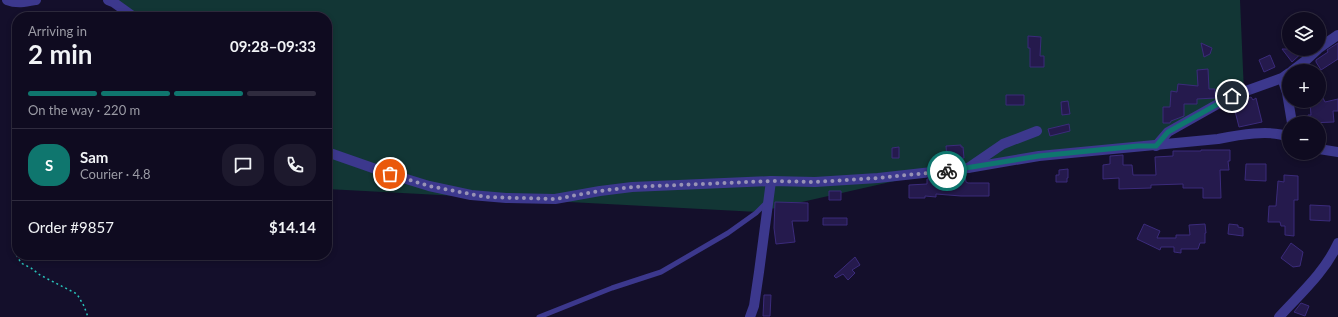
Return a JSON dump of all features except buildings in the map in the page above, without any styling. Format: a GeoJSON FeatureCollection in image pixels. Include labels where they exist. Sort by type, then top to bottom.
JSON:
{"type":"FeatureCollection","features":[{"type":"Feature","properties":{"kind":"street"},"geometry":{"type":"LineString","coordinates":[[7,0],[22,3],[36,0]]}},
{"type":"Feature","properties":{"kind":"street"},"geometry":{"type":"LineString","coordinates":[[108,0],[127,12]]}},
{"type":"Feature","properties":{"kind":"street"},"geometry":{"type":"LineString","coordinates":[[1326,43],[1338,35]]}},
{"type":"Feature","properties":{"kind":"street"},"geometry":{"type":"LineString","coordinates":[[1301,64],[1310,56]]}},
{"type":"Feature","properties":{"kind":"street"},"geometry":{"type":"LineString","coordinates":[[1156,146],[1168,132],[1232,96],[1282,77]]}},
{"type":"Feature","properties":{"kind":"street"},"geometry":{"type":"LineString","coordinates":[[968,168],[1003,144],[1037,131]]}},
{"type":"Feature","properties":{"kind":"street"},"geometry":{"type":"LineString","coordinates":[[332,154],[429,186],[471,195],[506,198],[555,199],[632,187],[771,181],[815,182],[878,178],[968,168],[1039,156],[1138,146],[1156,146],[1218,139],[1246,134],[1282,134]]}},
{"type":"Feature","properties":{"kind":"street"},"geometry":{"type":"LineString","coordinates":[[1326,150],[1338,152]]}},
{"type":"Feature","properties":{"kind":"street"},"geometry":{"type":"LineString","coordinates":[[750,317],[754,306],[771,181]]}},
{"type":"Feature","properties":{"kind":"street"},"geometry":{"type":"LineString","coordinates":[[1279,317],[1316,278],[1338,243]]}},
{"type":"Feature","properties":{"kind":"lane"},"geometry":{"type":"LineString","coordinates":[[539,317],[612,288],[661,272],[728,234],[768,201]]}},
{"type":"Feature","properties":{"kind":"path"},"geometry":{"type":"LineString","coordinates":[[20,260],[40,275],[77,294],[88,317]]}},
{"type":"Feature","properties":{"kind":"green space"},"geometry":{"type":"Polygon","coordinates":[[[112,0],[1240,0],[1244,93],[1157,143],[961,166],[758,212],[332,189],[332,12],[125,12],[112,0]]]}},
{"type":"Feature","properties":{"kind":"way so far"},"geometry":{"type":"LineString","coordinates":[[390,174],[429,186],[471,195],[506,198],[555,199],[632,187],[771,181],[815,182],[878,178],[947,171]]}},
{"type":"Feature","properties":{"kind":"route"},"geometry":{"type":"LineString","coordinates":[[947,171],[1039,156],[1138,146],[1156,146],[1168,132],[1232,96]]}}]}
